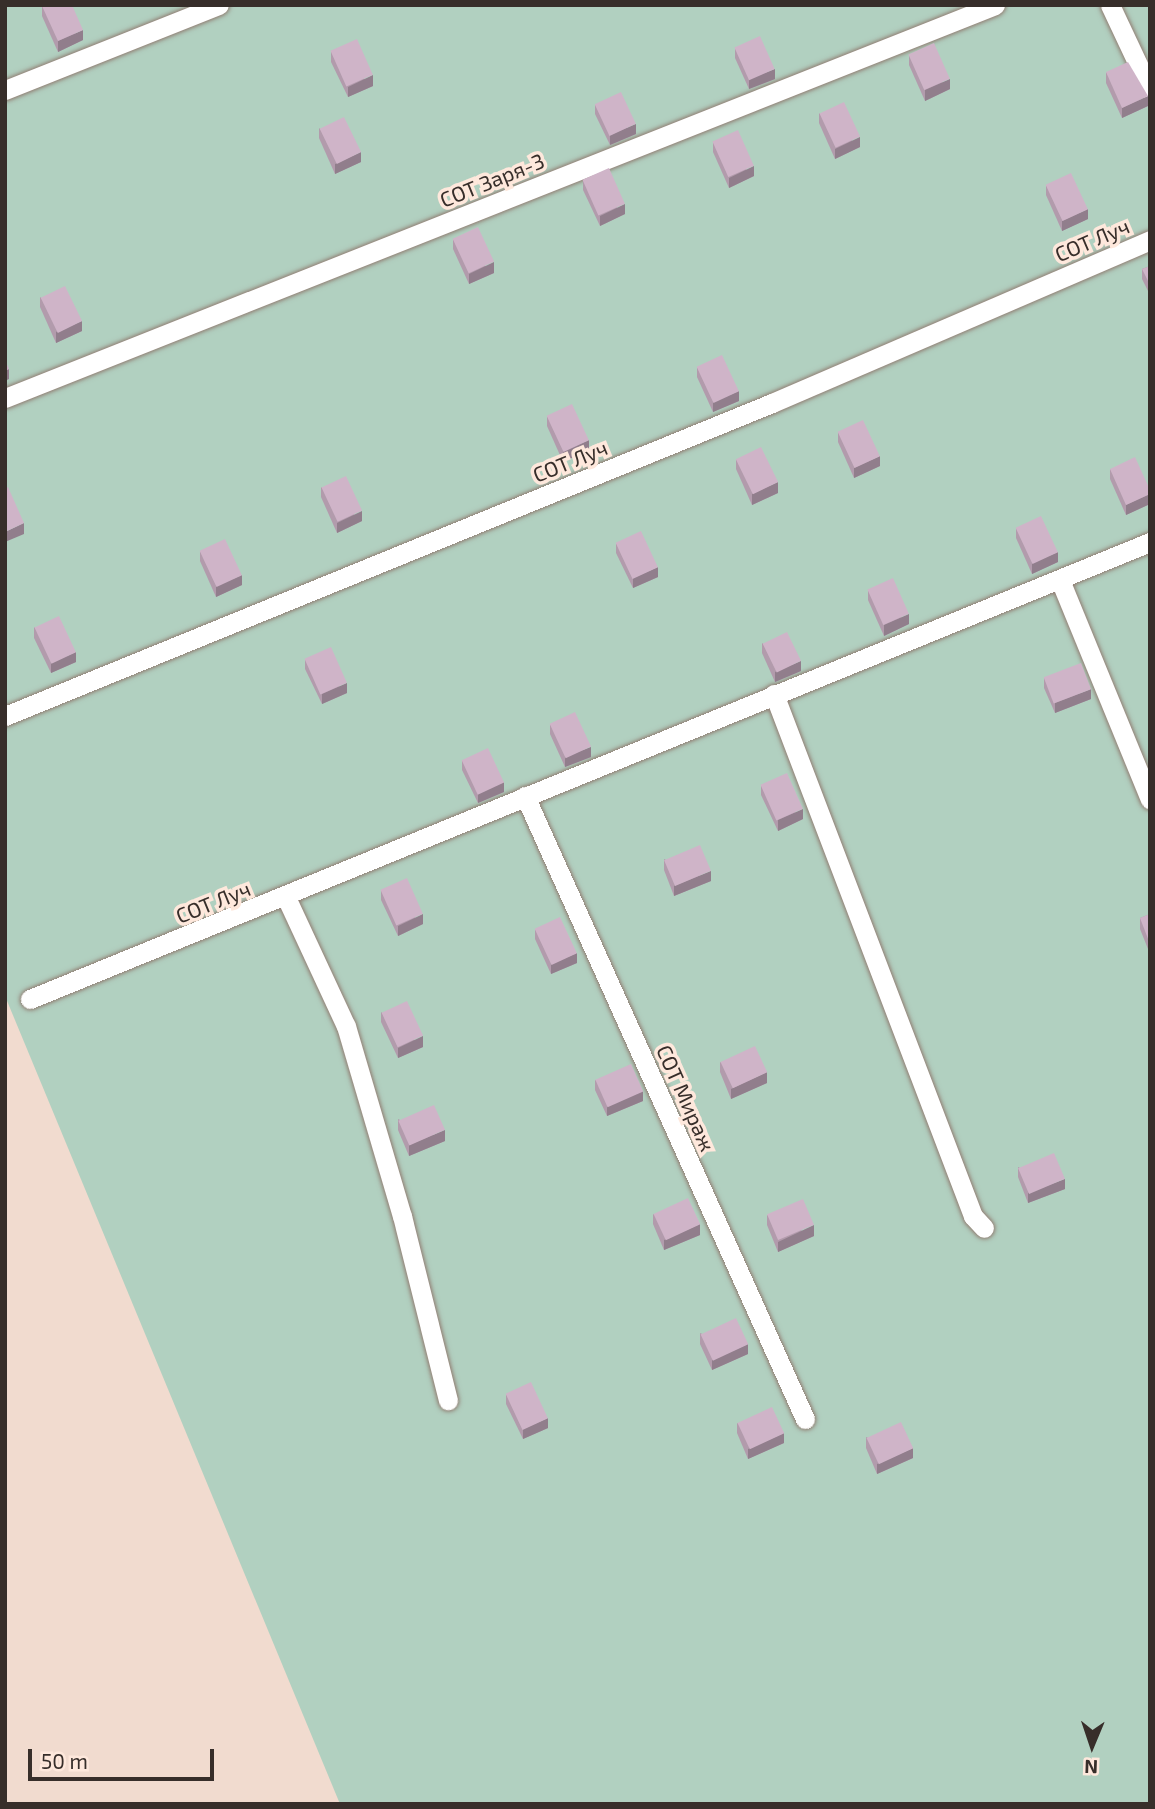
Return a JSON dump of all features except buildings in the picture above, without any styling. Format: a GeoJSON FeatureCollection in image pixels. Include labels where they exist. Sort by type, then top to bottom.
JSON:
{"type":"FeatureCollection","features":[{"type":"Feature","properties":{"kind":"street"},"geometry":{"type":"LineString","coordinates":[[5,90],[219,5]]}},
{"type":"Feature","properties":{"kind":"street","name":"СОТ Заря-3"},"geometry":{"type":"LineString","coordinates":[[5,398],[995,5]]}},
{"type":"Feature","properties":{"kind":"street"},"geometry":{"type":"LineString","coordinates":[[1110,5],[1150,90]]}},
{"type":"Feature","properties":{"kind":"street","name":"СОТ Луч"},"geometry":{"type":"LineString","coordinates":[[5,716],[772,402],[1150,240]]}},
{"type":"Feature","properties":{"kind":"street","name":"СОТ Луч"},"geometry":{"type":"LineString","coordinates":[[30,999],[286,897],[525,796],[1150,542]]}},
{"type":"Feature","properties":{"kind":"street"},"geometry":{"type":"LineString","coordinates":[[1060,580],[1150,799]]}},
{"type":"Feature","properties":{"kind":"street"},"geometry":{"type":"LineString","coordinates":[[774,694],[973,1216],[984,1228]]}},
{"type":"Feature","properties":{"kind":"street","name":"СОТ Мираж"},"geometry":{"type":"LineString","coordinates":[[525,796],[805,1419]]}},
{"type":"Feature","properties":{"kind":"street"},"geometry":{"type":"LineString","coordinates":[[286,897],[346,1026],[402,1216],[448,1400]]}},
{"type":"Feature","properties":{"kind":"green space"},"geometry":{"type":"Polygon","coordinates":[[[5,5],[1150,5],[1150,1804],[340,1804],[5,996],[5,5]]]}}]}
